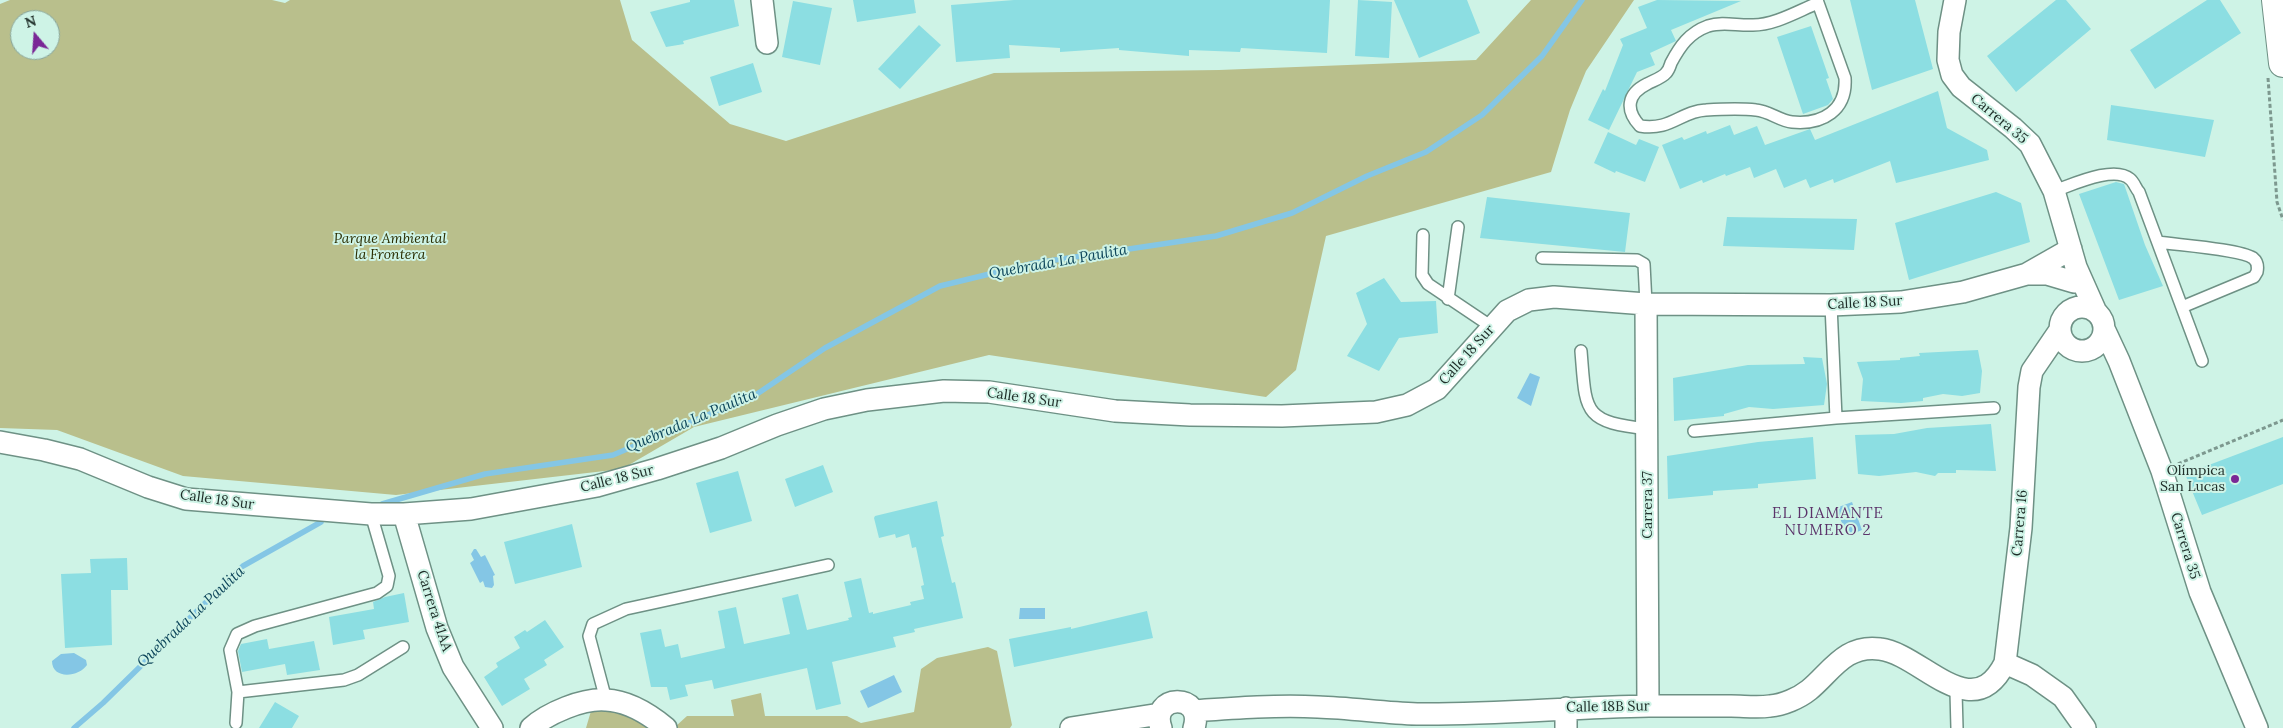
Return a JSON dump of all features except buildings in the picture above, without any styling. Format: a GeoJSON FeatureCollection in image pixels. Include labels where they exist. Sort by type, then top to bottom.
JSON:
{"type":"FeatureCollection","features":[{"type":"Feature","properties":{"kind":"main road"},"geometry":{"type":"LineString","coordinates":[[2275,70],[2276,0]]}},
{"type":"Feature","properties":{"kind":"street"},"geometry":{"type":"LineString","coordinates":[[762,0],[767,43]]}},
{"type":"Feature","properties":{"kind":"street","name":"Carrera 35"},"geometry":{"type":"LineString","coordinates":[[1955,0],[1949,32],[1948,60],[1952,75],[1961,87],[2013,128],[2030,144],[2054,191],[2074,266],[2096,312]]}},
{"type":"Feature","properties":{"kind":"street","name":"Carrera 35"},"geometry":{"type":"LineString","coordinates":[[2064,321],[2074,266]]}},
{"type":"Feature","properties":{"kind":"street","name":"Calle 18 Sur"},"geometry":{"type":"LineString","coordinates":[[0,442],[80,459],[148,487],[186,499],[371,514],[404,514],[471,509],[597,486],[721,448],[777,425],[824,409],[867,400],[944,391],[990,392],[1115,411],[1172,414],[1282,416],[1376,412],[1407,405],[1437,389],[1508,311],[1529,300],[1554,297],[1646,304],[1830,305],[1910,301],[1963,292],[2027,274],[2074,266]]}},
{"type":"Feature","properties":{"kind":"street","name":"Calle 18 Sur"},"geometry":{"type":"LineString","coordinates":[[2027,274],[2047,274],[2074,266]]}},
{"type":"Feature","properties":{"kind":"street","name":"Carrera 37"},"geometry":{"type":"LineString","coordinates":[[1646,304],[1648,706]]}},
{"type":"Feature","properties":{"kind":"street"},"geometry":{"type":"LineString","coordinates":[[2093,349],[2103,338],[2105,331],[2101,317],[2096,312],[2083,307],[2064,321],[2061,337],[2071,348],[2078,351],[2093,349],[2119,361]]}},
{"type":"Feature","properties":{"kind":"street","name":"Carrera 16"},"geometry":{"type":"LineString","coordinates":[[1956,692],[1975,692],[1990,685],[2000,675],[2005,663],[2021,528],[2029,387],[2032,371],[2064,321]]}},
{"type":"Feature","properties":{"kind":"street","name":"Carrera 35"},"geometry":{"type":"LineString","coordinates":[[2105,331],[2119,361],[2162,470],[2200,592],[2257,728]]}},
{"type":"Feature","properties":{"kind":"street"},"geometry":{"type":"LineString","coordinates":[[2040,358],[2071,348]]}},
{"type":"Feature","properties":{"kind":"street","name":"Carrera 41AA"},"geometry":{"type":"LineString","coordinates":[[404,514],[437,628],[454,667],[492,728]]}},
{"type":"Feature","properties":{"kind":"street","name":"Calle 18B Sur"},"geometry":{"type":"LineString","coordinates":[[1194,719],[1266,705],[1358,709],[1416,714],[1566,718],[1648,706],[1770,706],[1793,700],[1809,690],[1840,659],[1861,651],[1880,649],[1899,656],[1956,692]]}},
{"type":"Feature","properties":{"kind":"street"},"geometry":{"type":"LineString","coordinates":[[2005,663],[2032,675],[2063,697],[2085,728]]}},
{"type":"Feature","properties":{"kind":"street"},"geometry":{"type":"LineString","coordinates":[[530,728],[539,720],[559,711],[579,704],[606,700],[630,706],[650,715],[666,728]]}},
{"type":"Feature","properties":{"kind":"street"},"geometry":{"type":"LineString","coordinates":[[1071,728],[1160,721],[1162,709],[1173,702],[1185,703],[1194,719]]}},
{"type":"Feature","properties":{"kind":"lane"},"geometry":{"type":"LineString","coordinates":[[1817,2],[1845,78],[1846,91],[1840,106],[1827,116],[1808,122],[1791,122],[1759,110],[1702,110],[1669,124],[1652,128],[1640,126],[1630,113],[1628,105],[1630,99],[1644,85],[1666,74],[1681,45],[1693,33],[1708,26],[1729,23],[1754,25],[1773,21],[1817,2]]}},
{"type":"Feature","properties":{"kind":"lane"},"geometry":{"type":"LineString","coordinates":[[2054,191],[2102,175],[2118,174],[2130,179],[2139,192],[2202,360]]}},
{"type":"Feature","properties":{"kind":"lane"},"geometry":{"type":"LineString","coordinates":[[1448,299],[1458,227]]}},
{"type":"Feature","properties":{"kind":"lane"},"geometry":{"type":"LineString","coordinates":[[1423,235],[1422,275],[1428,284],[1492,327]]}},
{"type":"Feature","properties":{"kind":"lane"},"geometry":{"type":"LineString","coordinates":[[2158,242],[2238,253],[2252,258],[2256,262],[2257,272],[2254,277],[2182,308]]}},
{"type":"Feature","properties":{"kind":"lane"},"geometry":{"type":"LineString","coordinates":[[1542,258],[1637,260],[1644,264],[1646,304]]}},
{"type":"Feature","properties":{"kind":"lane"},"geometry":{"type":"LineString","coordinates":[[1830,305],[1836,418]]}},
{"type":"Feature","properties":{"kind":"lane"},"geometry":{"type":"LineString","coordinates":[[1581,351],[1585,398],[1593,413],[1606,422],[1648,429]]}},
{"type":"Feature","properties":{"kind":"lane"},"geometry":{"type":"LineString","coordinates":[[1694,431],[1836,418],[1994,408]]}},
{"type":"Feature","properties":{"kind":"lane"},"geometry":{"type":"LineString","coordinates":[[236,723],[238,692],[230,650],[237,634],[256,626],[377,593],[387,586],[389,576],[371,514]]}},
{"type":"Feature","properties":{"kind":"lane"},"geometry":{"type":"LineString","coordinates":[[606,700],[589,636],[592,624],[626,609],[828,566]]}},
{"type":"Feature","properties":{"kind":"lane"},"geometry":{"type":"LineString","coordinates":[[238,692],[344,680],[358,674],[403,647]]}},
{"type":"Feature","properties":{"kind":"lane"},"geometry":{"type":"LineString","coordinates":[[1956,692],[1957,728]]}},
{"type":"Feature","properties":{"kind":"path"},"geometry":{"type":"LineString","coordinates":[[2275,70],[2277,202],[2283,220]]}},
{"type":"Feature","properties":{"kind":"path"},"geometry":{"type":"LineString","coordinates":[[2162,470],[2283,420]]}},
{"type":"Feature","properties":{"kind":"green space","name":"Parque Ambiental la Frontera"},"geometry":{"type":"Polygon","coordinates":[[[10,0],[272,0],[285,3],[290,0],[620,0],[632,40],[730,124],[786,141],[994,73],[1219,70],[1476,60],[1531,0],[1634,0],[1586,71],[1570,110],[1551,172],[1326,236],[1296,370],[1266,397],[989,355],[694,427],[622,469],[396,495],[183,476],[57,430],[0,428],[0,4],[10,0]]]}},
{"type":"Feature","properties":{"kind":"green space"},"geometry":{"type":"Polygon","coordinates":[[[988,647],[997,651],[1012,725],[1010,728],[677,728],[676,726],[687,716],[734,716],[731,700],[761,693],[765,716],[847,716],[861,723],[914,712],[921,669],[937,658],[988,647]]]}},
{"type":"Feature","properties":{"kind":"green space"},"geometry":{"type":"Polygon","coordinates":[[[610,705],[652,728],[586,728],[591,711],[610,705]]]}},
{"type":"Feature","properties":{"kind":"water"},"geometry":{"type":"Polygon","coordinates":[[[1530,373],[1540,377],[1531,406],[1517,398],[1530,373]]]}},
{"type":"Feature","properties":{"kind":"water"},"geometry":{"type":"Polygon","coordinates":[[[1852,502],[1862,530],[1847,536],[1836,508],[1852,502]]]}},
{"type":"Feature","properties":{"kind":"water"},"geometry":{"type":"Polygon","coordinates":[[[476,549],[481,557],[485,555],[495,575],[493,576],[494,585],[492,588],[485,587],[483,581],[480,583],[470,563],[474,560],[471,554],[476,549]]]}},
{"type":"Feature","properties":{"kind":"water"},"geometry":{"type":"Polygon","coordinates":[[[1020,608],[1045,608],[1045,619],[1019,619],[1020,608]]]}},
{"type":"Feature","properties":{"kind":"water"},"geometry":{"type":"Polygon","coordinates":[[[74,653],[86,660],[87,665],[78,672],[67,675],[56,671],[52,661],[61,654],[74,653]]]}},
{"type":"Feature","properties":{"kind":"water"},"geometry":{"type":"Polygon","coordinates":[[[894,675],[902,692],[868,708],[860,691],[894,675]]]}},
{"type":"Feature","properties":{"kind":"waterway","name":"Quebrada La Paulita"},"geometry":{"type":"LineString","coordinates":[[382,504],[485,474],[613,455],[757,394],[825,348],[940,286],[1035,263],[1216,236],[1292,213],[1367,176],[1426,152],[1482,115],[1542,56],[1582,0]]}},
{"type":"Feature","properties":{"kind":"waterway","name":"Quebrada La Paulita"},"geometry":{"type":"LineString","coordinates":[[74,728],[103,703],[243,566],[321,522]]}},
{"type":"Feature","properties":{"kind":"place","name":"Olímpica San Lucas"},"geometry":{"type":"Point","coordinates":[2235,479]}},
{"type":"Feature","properties":{"kind":"district","name":"EL DIAMANTE NUMERO 2"},"geometry":{"type":"Point","coordinates":[1828,522]}}]}
